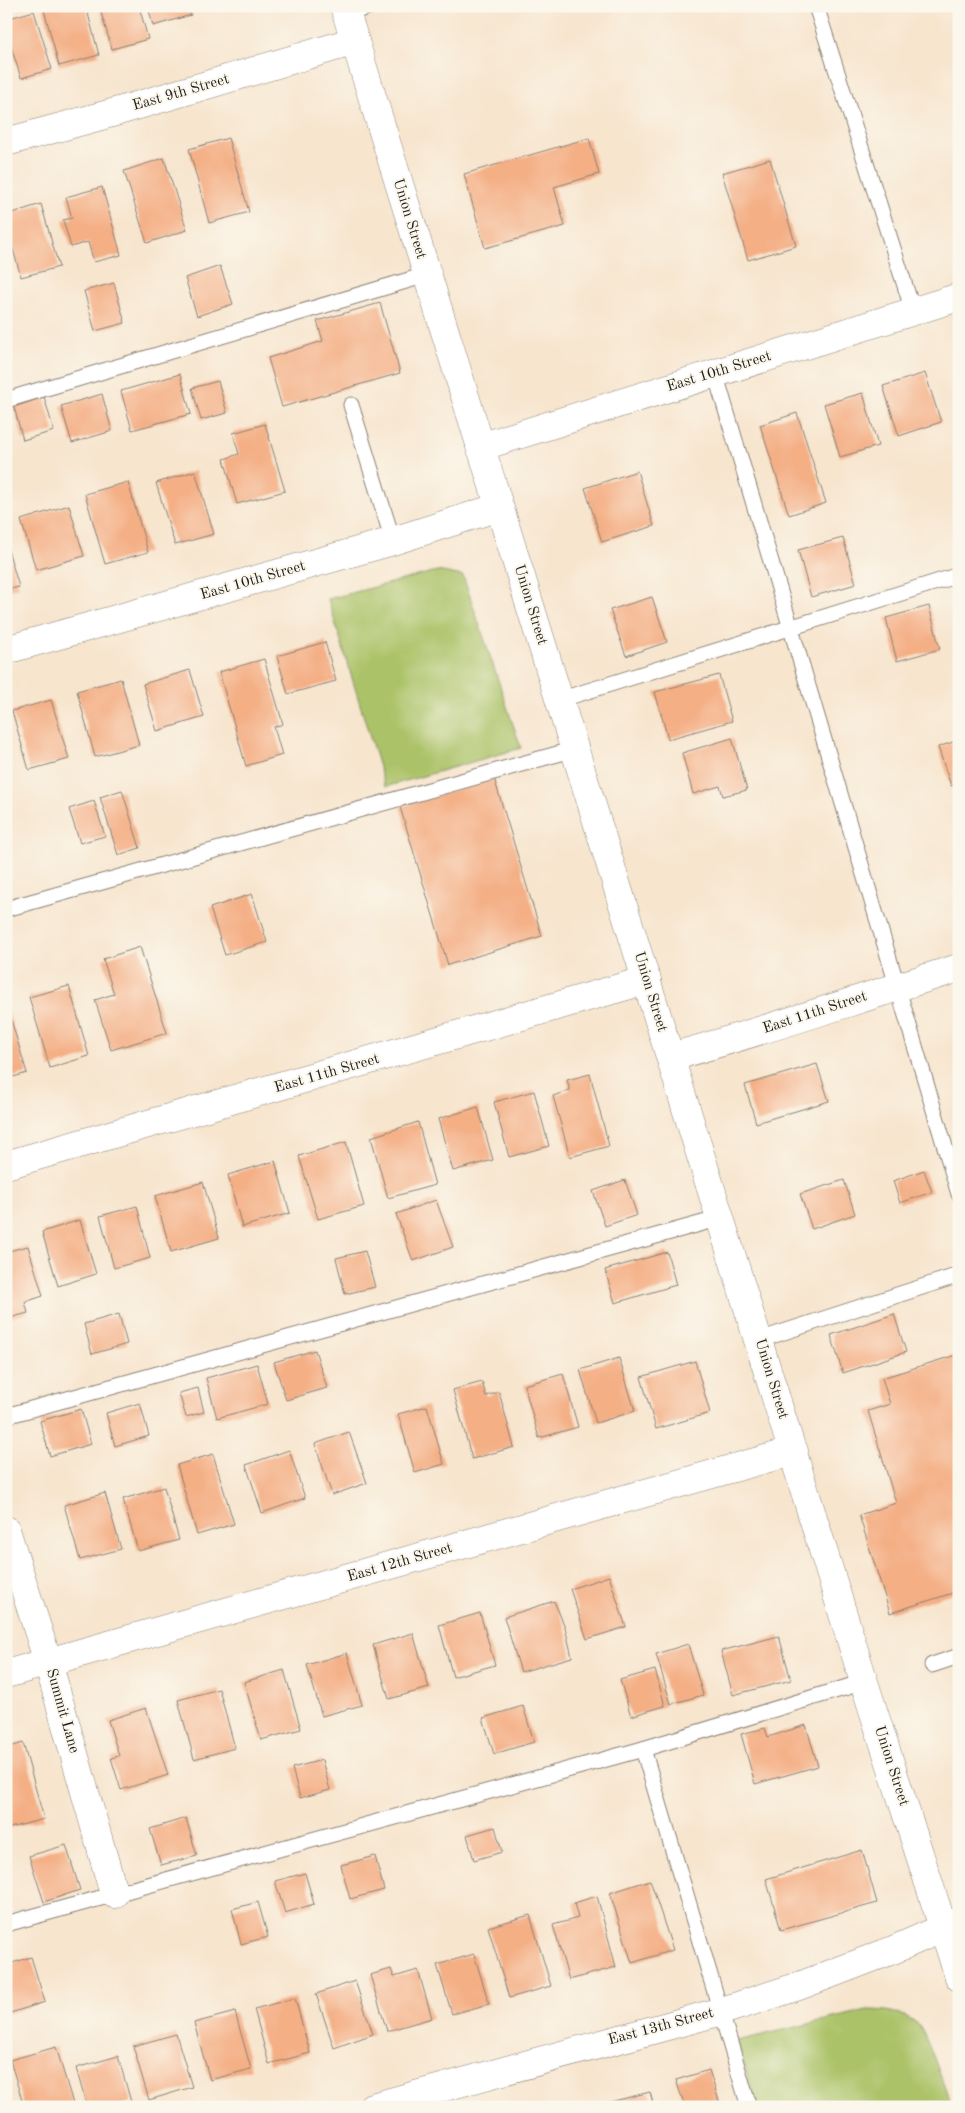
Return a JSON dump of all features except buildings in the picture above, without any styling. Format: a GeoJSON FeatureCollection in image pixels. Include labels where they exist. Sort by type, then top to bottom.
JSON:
{"type":"FeatureCollection","features":[{"type":"Feature","properties":{"kind":"street","name":"Union Street"},"geometry":{"type":"LineString","coordinates":[[354,9],[355,41],[426,275],[794,1451],[864,1682],[951,1925],[959,1977]]}},
{"type":"Feature","properties":{"kind":"street","name":"East 9th Street"},"geometry":{"type":"LineString","coordinates":[[6,142],[355,41]]}},
{"type":"Feature","properties":{"kind":"street","name":"East 10th Street"},"geometry":{"type":"LineString","coordinates":[[480,447],[959,298]]}},
{"type":"Feature","properties":{"kind":"street","name":"East 10th Street"},"geometry":{"type":"LineString","coordinates":[[6,650],[393,542],[499,507]]}},
{"type":"Feature","properties":{"kind":"street","name":"East 11th Street"},"geometry":{"type":"LineString","coordinates":[[671,1057],[959,968]]}},
{"type":"Feature","properties":{"kind":"street","name":"East 11th Street"},"geometry":{"type":"LineString","coordinates":[[6,1165],[646,980]]}},
{"type":"Feature","properties":{"kind":"street","name":"East 12th Street"},"geometry":{"type":"LineString","coordinates":[[6,1674],[794,1451]]}},
{"type":"Feature","properties":{"kind":"street","name":"Summit Lane"},"geometry":{"type":"LineString","coordinates":[[6,1530],[48,1662],[114,1894]]}},
{"type":"Feature","properties":{"kind":"street","name":"East 13th Street"},"geometry":{"type":"LineString","coordinates":[[372,2107],[722,2011],[800,1986],[951,1925]]}},
{"type":"Feature","properties":{"kind":"lane"},"geometry":{"type":"LineString","coordinates":[[816,6],[913,311]]}},
{"type":"Feature","properties":{"kind":"lane"},"geometry":{"type":"LineString","coordinates":[[6,400],[426,275]]}},
{"type":"Feature","properties":{"kind":"lane"},"geometry":{"type":"LineString","coordinates":[[715,373],[789,628],[959,1194]]}},
{"type":"Feature","properties":{"kind":"lane"},"geometry":{"type":"LineString","coordinates":[[351,405],[393,542]]}},
{"type":"Feature","properties":{"kind":"lane"},"geometry":{"type":"LineString","coordinates":[[559,700],[959,575]]}},
{"type":"Feature","properties":{"kind":"lane"},"geometry":{"type":"LineString","coordinates":[[6,909],[575,749]]}},
{"type":"Feature","properties":{"kind":"lane"},"geometry":{"type":"LineString","coordinates":[[6,1416],[721,1218]]}},
{"type":"Feature","properties":{"kind":"lane"},"geometry":{"type":"LineString","coordinates":[[759,1340],[959,1275]]}},
{"type":"Feature","properties":{"kind":"lane"},"geometry":{"type":"LineString","coordinates":[[932,1665],[959,1656]]}},
{"type":"Feature","properties":{"kind":"lane"},"geometry":{"type":"LineString","coordinates":[[6,1924],[642,1749],[864,1682]]}},
{"type":"Feature","properties":{"kind":"lane"},"geometry":{"type":"LineString","coordinates":[[642,1749],[722,2011],[749,2107]]}},
{"type":"Feature","properties":{"kind":"green space"},"geometry":{"type":"Polygon","coordinates":[[[437,571],[463,576],[521,748],[385,787],[328,599],[437,571]]]}},
{"type":"Feature","properties":{"kind":"green space"},"geometry":{"type":"Polygon","coordinates":[[[867,2010],[894,2012],[918,2024],[931,2050],[952,2107],[757,2107],[737,2041],[867,2010]]]}}]}
